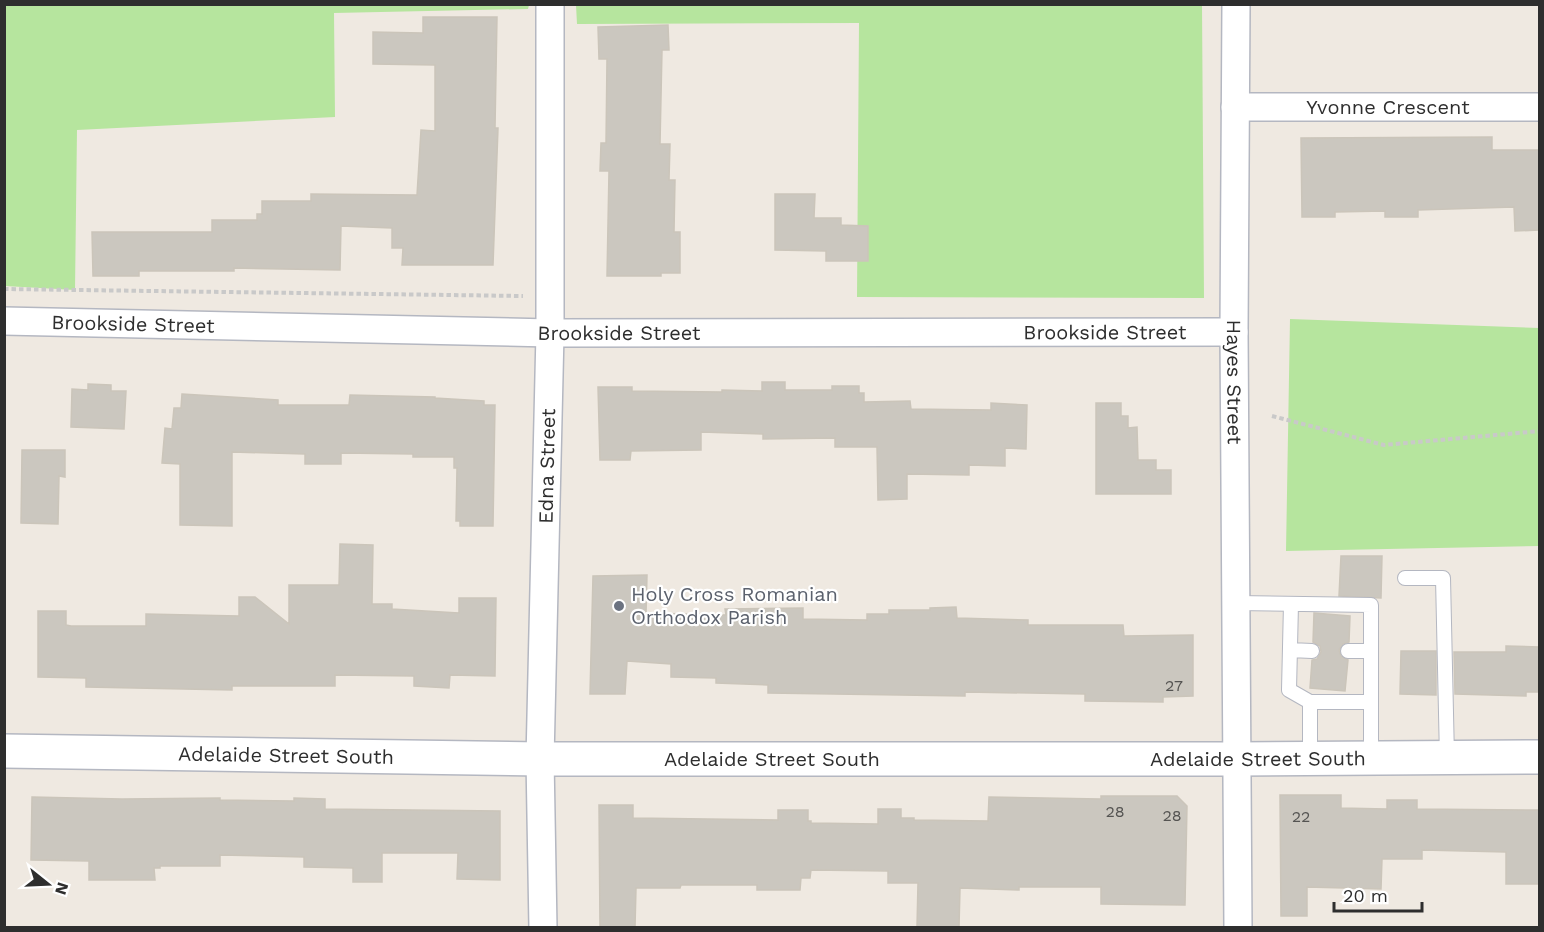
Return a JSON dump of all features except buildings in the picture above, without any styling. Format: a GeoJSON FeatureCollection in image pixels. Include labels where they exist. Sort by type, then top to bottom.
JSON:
{"type":"FeatureCollection","features":[{"type":"Feature","properties":{"kind":"main road","name":"Adelaide Street South"},"geometry":{"type":"LineString","coordinates":[[4,751],[540,759],[1539,757]]}},
{"type":"Feature","properties":{"kind":"street","name":"Edna Street"},"geometry":{"type":"LineString","coordinates":[[543,927],[540,759],[550,333],[549,4]]}},
{"type":"Feature","properties":{"kind":"street","name":"Hayes Street"},"geometry":{"type":"LineString","coordinates":[[1236,4],[1234,332],[1238,927]]}},
{"type":"Feature","properties":{"kind":"street","name":"Yvonne Crescent"},"geometry":{"type":"LineString","coordinates":[[1235,107],[1539,107]]}},
{"type":"Feature","properties":{"kind":"street","name":"Brookside Street"},"geometry":{"type":"LineString","coordinates":[[4,321],[550,333],[1234,332]]}},
{"type":"Feature","properties":{"kind":"lane"},"geometry":{"type":"LineString","coordinates":[[1405,578],[1443,578],[1447,758]]}},
{"type":"Feature","properties":{"kind":"lane"},"geometry":{"type":"LineString","coordinates":[[1235,603],[1371,605],[1371,758]]}},
{"type":"Feature","properties":{"kind":"lane"},"geometry":{"type":"LineString","coordinates":[[1291,604],[1289,690],[1310,702],[1371,702]]}},
{"type":"Feature","properties":{"kind":"lane"},"geometry":{"type":"LineString","coordinates":[[1290,650],[1312,651]]}},
{"type":"Feature","properties":{"kind":"lane"},"geometry":{"type":"LineString","coordinates":[[1348,651],[1371,651]]}},
{"type":"Feature","properties":{"kind":"lane"},"geometry":{"type":"LineString","coordinates":[[1310,702],[1310,758]]}},
{"type":"Feature","properties":{"kind":"path"},"geometry":{"type":"LineString","coordinates":[[4,289],[525,296]]}},
{"type":"Feature","properties":{"kind":"path"},"geometry":{"type":"LineString","coordinates":[[1272,416],[1384,445],[1539,431]]}},
{"type":"Feature","properties":{"kind":"green space"},"geometry":{"type":"Polygon","coordinates":[[[4,5],[529,5],[528,9],[334,13],[335,117],[77,130],[75,290],[5,286],[4,5]]]}},
{"type":"Feature","properties":{"kind":"green space"},"geometry":{"type":"Polygon","coordinates":[[[576,5],[1202,5],[1204,298],[857,297],[859,23],[577,24],[576,5]]]}},
{"type":"Feature","properties":{"kind":"green space"},"geometry":{"type":"Polygon","coordinates":[[[1290,319],[1539,328],[1539,546],[1286,551],[1290,319]]]}},
{"type":"Feature","properties":{"kind":"place","name":"Holy Cross Romanian Orthodox Parish"},"geometry":{"type":"Point","coordinates":[619,606]}}]}
